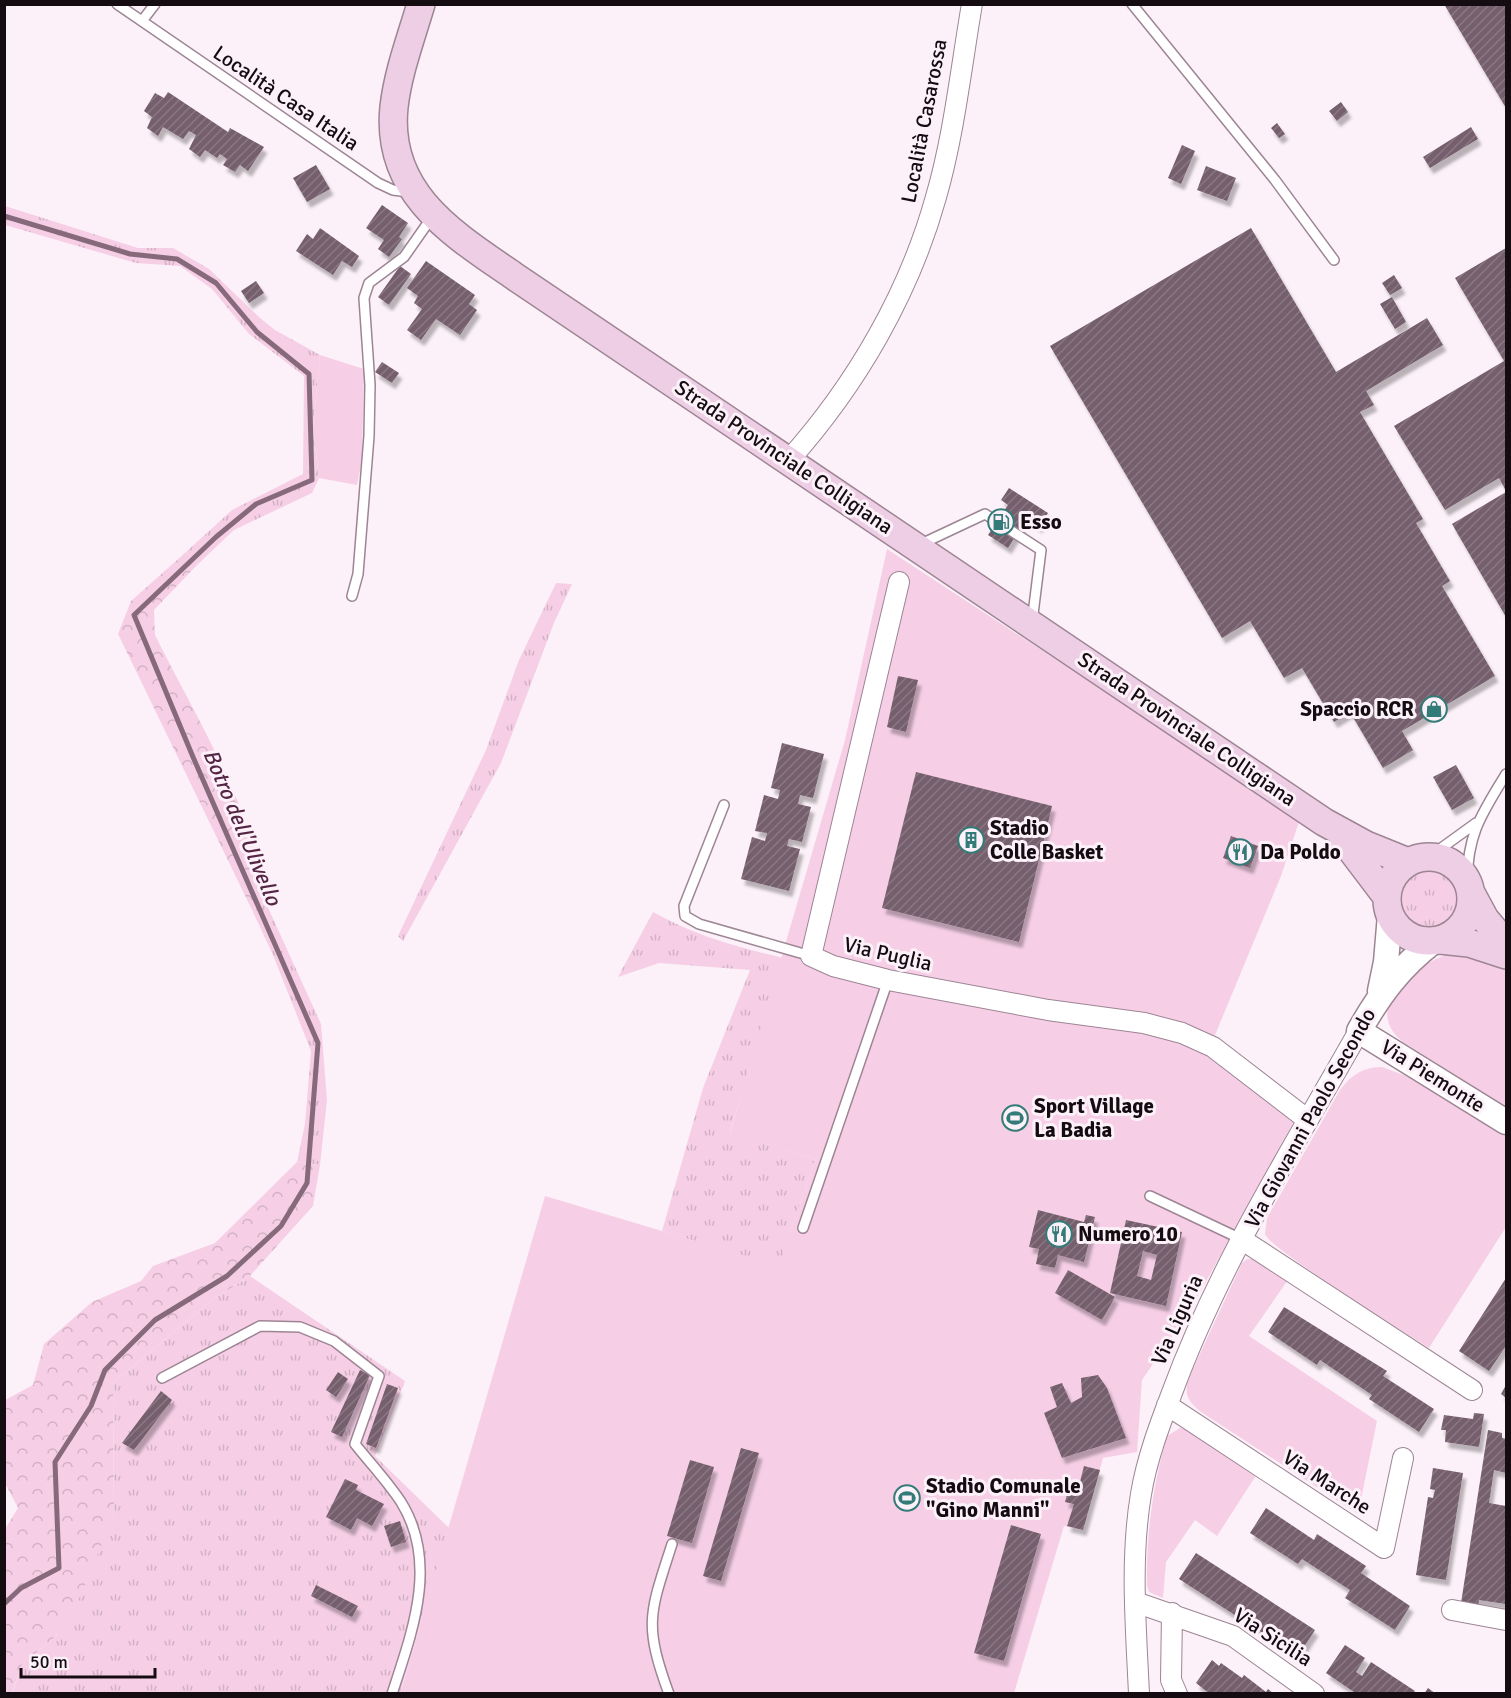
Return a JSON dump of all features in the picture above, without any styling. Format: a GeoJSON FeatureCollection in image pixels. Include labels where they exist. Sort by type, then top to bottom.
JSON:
{"type":"FeatureCollection","features":[{"type":"Feature","properties":{"kind":"main road","name":"Strada Provinciale Colligiana"},"geometry":{"type":"LineString","coordinates":[[421,4],[399,81],[394,118],[398,153],[414,192],[433,215],[489,259],[1324,822],[1366,845],[1419,860]]}},
{"type":"Feature","properties":{"kind":"main road","name":"Strada Provinciale Colligiana"},"geometry":{"type":"LineString","coordinates":[[1324,822],[1355,852],[1388,906]]}},
{"type":"Feature","properties":{"kind":"main road"},"geometry":{"type":"LineString","coordinates":[[1506,944],[1490,926],[1469,887],[1452,863],[1419,860],[1397,871],[1390,884],[1388,906],[1397,926],[1407,935],[1469,943],[1506,955]]}},
{"type":"Feature","properties":{"kind":"main road"},"geometry":{"type":"LineString","coordinates":[[1437,940],[1451,935],[1464,922],[1471,905],[1469,887]]}},
{"type":"Feature","properties":{"kind":"street","name":"Località Casarossa"},"geometry":{"type":"LineString","coordinates":[[789,460],[862,364],[917,251],[939,186],[972,4]]}},
{"type":"Feature","properties":{"kind":"street","name":"Via Puglia"},"geometry":{"type":"LineString","coordinates":[[899,582],[811,956],[833,966],[888,980],[1055,1012],[1144,1023],[1187,1035],[1213,1047],[1308,1120]]}},
{"type":"Feature","properties":{"kind":"street","name":"Via Giovanni Paolo Secondo"},"geometry":{"type":"LineString","coordinates":[[1379,996],[1386,962],[1388,906]]}},
{"type":"Feature","properties":{"kind":"street","name":"Via Giovanni Paolo Secondo"},"geometry":{"type":"LineString","coordinates":[[1241,1239],[1379,996],[1403,966],[1437,940]]}},
{"type":"Feature","properties":{"kind":"street","name":"Via Piemonte"},"geometry":{"type":"LineString","coordinates":[[1359,1031],[1506,1122]]}},
{"type":"Feature","properties":{"kind":"street"},"geometry":{"type":"LineString","coordinates":[[1241,1239],[1472,1390]]}},
{"type":"Feature","properties":{"kind":"street","name":"Via Liguria"},"geometry":{"type":"LineString","coordinates":[[1139,1694],[1136,1602],[1137,1531],[1141,1492],[1152,1448],[1197,1328],[1241,1239]]}},
{"type":"Feature","properties":{"kind":"street","name":"Via Marche"},"geometry":{"type":"LineString","coordinates":[[1167,1405],[1384,1548],[1403,1458]]}},
{"type":"Feature","properties":{"kind":"street","name":"Via Sicilia"},"geometry":{"type":"LineString","coordinates":[[1136,1602],[1233,1636],[1314,1694]]}},
{"type":"Feature","properties":{"kind":"street"},"geometry":{"type":"LineString","coordinates":[[1452,1610],[1506,1620]]}},
{"type":"Feature","properties":{"kind":"street"},"geometry":{"type":"LineString","coordinates":[[1172,1613],[1171,1680],[1177,1694]]}},
{"type":"Feature","properties":{"kind":"lane","name":"Località Casa Italia"},"geometry":{"type":"LineString","coordinates":[[117,4],[378,183],[393,190],[414,192]]}},
{"type":"Feature","properties":{"kind":"lane"},"geometry":{"type":"LineString","coordinates":[[142,21],[155,4]]}},
{"type":"Feature","properties":{"kind":"lane"},"geometry":{"type":"LineString","coordinates":[[1132,4],[1275,180],[1334,260]]}},
{"type":"Feature","properties":{"kind":"lane"},"geometry":{"type":"LineString","coordinates":[[352,596],[358,574],[369,436],[368,356],[364,298],[369,283],[404,257],[433,215]]}},
{"type":"Feature","properties":{"kind":"lane"},"geometry":{"type":"LineString","coordinates":[[917,546],[985,514],[1041,549],[1032,624]]}},
{"type":"Feature","properties":{"kind":"lane"},"geometry":{"type":"LineString","coordinates":[[1469,887],[1469,853],[1476,823],[1506,774]]}},
{"type":"Feature","properties":{"kind":"lane"},"geometry":{"type":"LineString","coordinates":[[724,805],[684,906],[686,916],[699,924],[811,956]]}},
{"type":"Feature","properties":{"kind":"lane"},"geometry":{"type":"LineString","coordinates":[[1419,860],[1476,823]]}},
{"type":"Feature","properties":{"kind":"lane"},"geometry":{"type":"LineString","coordinates":[[803,1228],[888,980]]}},
{"type":"Feature","properties":{"kind":"lane"},"geometry":{"type":"LineString","coordinates":[[1150,1196],[1241,1239]]}},
{"type":"Feature","properties":{"kind":"lane"},"geometry":{"type":"LineString","coordinates":[[162,1378],[260,1326],[300,1327],[334,1341],[379,1376],[355,1444],[402,1503],[420,1549],[420,1599],[392,1694]]}},
{"type":"Feature","properties":{"kind":"lane"},"geometry":{"type":"LineString","coordinates":[[669,1694],[654,1652],[650,1624],[655,1595],[672,1544]]}},
{"type":"Feature","properties":{"kind":"green space"},"geometry":{"type":"Polygon","coordinates":[[[5,206],[138,248],[173,248],[209,269],[275,330],[320,355],[313,428],[319,478],[312,493],[234,530],[198,564],[186,552],[232,510],[303,474],[304,376],[249,334],[212,289],[180,266],[136,263],[5,225],[5,206]]]}},
{"type":"Feature","properties":{"kind":"green space"},"geometry":{"type":"Polygon","coordinates":[[[320,355],[364,369],[362,460],[357,485],[319,478],[313,428],[320,355]]]}},
{"type":"Feature","properties":{"kind":"green space","name":"Sport Village La Badia"},"geometry":{"type":"Polygon","coordinates":[[[887,549],[1300,819],[1281,876],[1215,1035],[1304,1103],[1192,1307],[1142,1380],[1137,1452],[1103,1458],[1083,1530],[1064,1526],[1014,1693],[400,1694],[545,1196],[779,1266],[815,1159],[730,1133],[845,740],[887,549]]]}},
{"type":"Feature","properties":{"kind":"green space"},"geometry":{"type":"Polygon","coordinates":[[[186,552],[198,564],[154,610],[155,635],[222,765],[250,833],[265,901],[253,912],[118,634],[131,601],[186,552]]]}},
{"type":"Feature","properties":{"kind":"green space"},"geometry":{"type":"Polygon","coordinates":[[[556,583],[572,584],[554,623],[501,763],[403,941],[398,936],[486,750],[519,660],[556,583]]]}},
{"type":"Feature","properties":{"kind":"green space"},"geometry":{"type":"Polygon","coordinates":[[[1427,868],[1444,873],[1449,877],[1453,882],[1458,899],[1453,916],[1449,921],[1444,925],[1427,930],[1410,925],[1405,921],[1401,916],[1396,899],[1401,882],[1405,877],[1410,873],[1427,868]]]}},
{"type":"Feature","properties":{"kind":"green space"},"geometry":{"type":"Polygon","coordinates":[[[265,901],[321,1024],[327,1100],[320,1165],[297,1162],[305,1124],[311,1051],[273,955],[253,912],[265,901]]]}},
{"type":"Feature","properties":{"kind":"green space"},"geometry":{"type":"Polygon","coordinates":[[[653,912],[716,940],[783,958],[730,1132],[815,1159],[779,1267],[662,1231],[703,1088],[750,970],[659,963],[618,977],[653,912]]]}},
{"type":"Feature","properties":{"kind":"green space"},"geometry":{"type":"Polygon","coordinates":[[[1452,953],[1471,954],[1506,967],[1506,1107],[1403,1042],[1391,1028],[1387,1015],[1390,1001],[1398,988],[1423,966],[1452,953]]]}},
{"type":"Feature","properties":{"kind":"green space"},"geometry":{"type":"Polygon","coordinates":[[[1382,1067],[1420,1081],[1506,1135],[1506,1227],[1429,1348],[1313,1273],[1273,1243],[1265,1234],[1267,1218],[1340,1090],[1358,1073],[1369,1068],[1382,1067]]]}},
{"type":"Feature","properties":{"kind":"green space"},"geometry":{"type":"Polygon","coordinates":[[[297,1162],[320,1165],[313,1206],[250,1276],[212,1300],[113,1383],[114,1514],[81,1595],[56,1636],[22,1664],[12,1693],[5,1693],[5,1529],[18,1508],[5,1483],[5,1400],[33,1385],[44,1344],[92,1302],[141,1281],[153,1266],[215,1243],[297,1162]]]}},
{"type":"Feature","properties":{"kind":"green space"},"geometry":{"type":"Polygon","coordinates":[[[1247,1259],[1254,1259],[1288,1280],[1249,1336],[1377,1421],[1358,1514],[1201,1412],[1192,1404],[1188,1396],[1187,1387],[1190,1375],[1242,1263],[1247,1259]]]}},
{"type":"Feature","properties":{"kind":"green space"},"geometry":{"type":"Polygon","coordinates":[[[250,1276],[405,1381],[375,1456],[449,1528],[400,1693],[12,1694],[22,1664],[56,1636],[114,1514],[113,1383],[212,1300],[250,1276]]]}},
{"type":"Feature","properties":{"kind":"green space"},"geometry":{"type":"Polygon","coordinates":[[[1180,1428],[1190,1430],[1257,1474],[1217,1536],[1195,1520],[1166,1562],[1163,1598],[1149,1592],[1147,1585],[1149,1528],[1154,1491],[1167,1436],[1180,1428]]]}},
{"type":"Feature","properties":{"kind":"building"},"geometry":{"type":"Polygon","coordinates":[[[1444,4],[1506,4],[1506,108],[1444,4]]]}},
{"type":"Feature","properties":{"kind":"building"},"geometry":{"type":"Polygon","coordinates":[[[168,92],[228,132],[230,128],[264,147],[248,171],[240,165],[235,172],[223,165],[227,159],[220,154],[217,158],[205,150],[200,157],[189,149],[196,135],[189,131],[183,139],[163,127],[158,136],[147,128],[152,117],[144,111],[155,93],[164,98],[168,92]]]}},
{"type":"Feature","properties":{"kind":"building"},"geometry":{"type":"Polygon","coordinates":[[[1341,102],[1348,112],[1337,121],[1329,111],[1341,102]]]}},
{"type":"Feature","properties":{"kind":"building"},"geometry":{"type":"Polygon","coordinates":[[[1277,123],[1285,134],[1279,138],[1271,128],[1277,123]]]}},
{"type":"Feature","properties":{"kind":"building"},"geometry":{"type":"Polygon","coordinates":[[[1471,127],[1478,139],[1430,168],[1423,157],[1471,127]]]}},
{"type":"Feature","properties":{"kind":"building"},"geometry":{"type":"Polygon","coordinates":[[[1182,145],[1195,151],[1181,184],[1168,178],[1182,145]]]}},
{"type":"Feature","properties":{"kind":"building"},"geometry":{"type":"Polygon","coordinates":[[[316,165],[330,189],[307,202],[293,178],[316,165]]]}},
{"type":"Feature","properties":{"kind":"building"},"geometry":{"type":"Polygon","coordinates":[[[1206,166],[1236,178],[1227,201],[1197,190],[1206,166]]]}},
{"type":"Feature","properties":{"kind":"building"},"geometry":{"type":"Polygon","coordinates":[[[382,205],[408,223],[399,237],[402,239],[389,257],[378,249],[384,240],[366,228],[382,205]]]}},
{"type":"Feature","properties":{"kind":"building"},"geometry":{"type":"Polygon","coordinates":[[[320,228],[359,256],[352,267],[342,261],[333,275],[296,251],[307,234],[313,239],[320,228]]]}},
{"type":"Feature","properties":{"kind":"building"},"geometry":{"type":"Polygon","coordinates":[[[1251,228],[1336,372],[1427,318],[1443,345],[1366,391],[1374,405],[1360,412],[1423,519],[1416,523],[1450,581],[1442,586],[1495,676],[1402,731],[1413,750],[1383,768],[1350,712],[1334,722],[1302,668],[1284,678],[1250,621],[1222,638],[1050,346],[1251,228]]]}},
{"type":"Feature","properties":{"kind":"building"},"geometry":{"type":"Polygon","coordinates":[[[1506,248],[1506,491],[1499,478],[1445,510],[1394,426],[1504,361],[1455,278],[1506,248]]]}},
{"type":"Feature","properties":{"kind":"building"},"geometry":{"type":"Polygon","coordinates":[[[426,261],[475,295],[469,304],[477,310],[460,335],[436,319],[421,340],[407,330],[422,309],[414,303],[418,296],[407,288],[426,261]]]}},
{"type":"Feature","properties":{"kind":"building"},"geometry":{"type":"Polygon","coordinates":[[[400,266],[411,274],[389,305],[378,297],[400,266]]]}},
{"type":"Feature","properties":{"kind":"building"},"geometry":{"type":"Polygon","coordinates":[[[1394,275],[1402,288],[1390,295],[1382,283],[1394,275]]]}},
{"type":"Feature","properties":{"kind":"building"},"geometry":{"type":"Polygon","coordinates":[[[256,281],[264,293],[249,303],[241,291],[256,281]]]}},
{"type":"Feature","properties":{"kind":"building"},"geometry":{"type":"Polygon","coordinates":[[[1392,297],[1406,322],[1395,329],[1380,304],[1392,297]]]}},
{"type":"Feature","properties":{"kind":"building"},"geometry":{"type":"Polygon","coordinates":[[[382,362],[399,373],[392,383],[375,372],[382,362]]]}},
{"type":"Feature","properties":{"kind":"building"},"geometry":{"type":"Polygon","coordinates":[[[1009,488],[1048,513],[1039,527],[1026,519],[1008,548],[988,535],[1008,505],[1001,500],[1009,488]]]}},
{"type":"Feature","properties":{"kind":"building"},"geometry":{"type":"Polygon","coordinates":[[[1506,492],[1506,617],[1452,524],[1506,492]]]}},
{"type":"Feature","properties":{"kind":"building"},"geometry":{"type":"Polygon","coordinates":[[[898,676],[918,680],[906,732],[887,727],[898,676]]]}},
{"type":"Feature","properties":{"kind":"building"},"geometry":{"type":"Polygon","coordinates":[[[782,743],[824,754],[813,798],[800,795],[798,804],[811,807],[802,842],[789,839],[787,846],[800,849],[789,891],[741,879],[752,837],[765,841],[767,833],[755,831],[764,795],[778,799],[780,790],[771,788],[782,743]]]}},
{"type":"Feature","properties":{"kind":"building"},"geometry":{"type":"Polygon","coordinates":[[[1456,765],[1474,798],[1452,810],[1433,777],[1456,765]]]}},
{"type":"Feature","properties":{"kind":"building","name":"Stadio Colle Basket"},"geometry":{"type":"Polygon","coordinates":[[[916,772],[1052,806],[1019,942],[882,908],[916,772]]]}},
{"type":"Feature","properties":{"kind":"building","name":"Da Poldo"},"geometry":{"type":"Polygon","coordinates":[[[1231,836],[1258,846],[1250,868],[1223,858],[1231,836]]]}},
{"type":"Feature","properties":{"kind":"building"},"geometry":{"type":"Polygon","coordinates":[[[1038,1210],[1084,1222],[1086,1215],[1095,1217],[1084,1262],[1058,1255],[1055,1268],[1036,1264],[1039,1249],[1029,1247],[1038,1210]]]}},
{"type":"Feature","properties":{"kind":"building"},"geometry":{"type":"Polygon","coordinates":[[[1126,1220],[1182,1232],[1166,1306],[1110,1293],[1126,1220]],[[1143,1251],[1137,1276],[1151,1280],[1157,1255],[1143,1251]]]}},
{"type":"Feature","properties":{"kind":"building"},"geometry":{"type":"Polygon","coordinates":[[[1068,1270],[1115,1297],[1102,1320],[1055,1293],[1068,1270]]]}},
{"type":"Feature","properties":{"kind":"building"},"geometry":{"type":"Polygon","coordinates":[[[1506,1278],[1506,1346],[1489,1371],[1459,1351],[1506,1278]]]}},
{"type":"Feature","properties":{"kind":"building"},"geometry":{"type":"Polygon","coordinates":[[[1284,1307],[1387,1371],[1383,1376],[1434,1409],[1419,1432],[1369,1399],[1372,1395],[1320,1360],[1317,1365],[1268,1332],[1284,1307]]]}},
{"type":"Feature","properties":{"kind":"building"},"geometry":{"type":"Polygon","coordinates":[[[360,1370],[370,1375],[342,1437],[331,1432],[360,1370]]]}},
{"type":"Feature","properties":{"kind":"building"},"geometry":{"type":"Polygon","coordinates":[[[338,1372],[348,1379],[336,1397],[326,1390],[338,1372]]]}},
{"type":"Feature","properties":{"kind":"building"},"geometry":{"type":"Polygon","coordinates":[[[1098,1375],[1107,1388],[1126,1438],[1062,1458],[1044,1413],[1057,1407],[1050,1387],[1062,1383],[1071,1403],[1082,1397],[1081,1378],[1098,1375]]]}},
{"type":"Feature","properties":{"kind":"building"},"geometry":{"type":"Polygon","coordinates":[[[387,1384],[398,1388],[376,1448],[366,1444],[387,1384]]]}},
{"type":"Feature","properties":{"kind":"building"},"geometry":{"type":"Polygon","coordinates":[[[1506,1385],[1506,1398],[1501,1394],[1506,1385]]]}},
{"type":"Feature","properties":{"kind":"building"},"geometry":{"type":"Polygon","coordinates":[[[161,1391],[172,1400],[134,1450],[122,1443],[161,1391]]]}},
{"type":"Feature","properties":{"kind":"building"},"geometry":{"type":"Polygon","coordinates":[[[1474,1413],[1484,1414],[1479,1447],[1445,1442],[1446,1430],[1441,1430],[1444,1415],[1473,1419],[1474,1413]]]}},
{"type":"Feature","properties":{"kind":"building"},"geometry":{"type":"Polygon","coordinates":[[[1488,1430],[1502,1433],[1502,1438],[1506,1439],[1506,1473],[1494,1470],[1489,1503],[1506,1506],[1506,1604],[1479,1600],[1478,1606],[1461,1603],[1488,1430]]]}},
{"type":"Feature","properties":{"kind":"building"},"geometry":{"type":"Polygon","coordinates":[[[741,1448],[759,1453],[721,1581],[703,1576],[741,1448]]]}},
{"type":"Feature","properties":{"kind":"building"},"geometry":{"type":"Polygon","coordinates":[[[690,1460],[714,1467],[692,1543],[667,1536],[690,1460]]]}},
{"type":"Feature","properties":{"kind":"building"},"geometry":{"type":"Polygon","coordinates":[[[1084,1466],[1100,1470],[1083,1530],[1067,1526],[1074,1504],[1065,1502],[1069,1487],[1078,1490],[1084,1466]]]}},
{"type":"Feature","properties":{"kind":"building"},"geometry":{"type":"Polygon","coordinates":[[[1433,1468],[1463,1473],[1446,1580],[1416,1575],[1428,1497],[1433,1498],[1435,1490],[1430,1489],[1433,1468]]]}},
{"type":"Feature","properties":{"kind":"building"},"geometry":{"type":"Polygon","coordinates":[[[345,1479],[358,1485],[356,1490],[384,1504],[372,1526],[357,1518],[351,1530],[326,1517],[345,1479]]]}},
{"type":"Feature","properties":{"kind":"building"},"geometry":{"type":"Polygon","coordinates":[[[1266,1508],[1314,1540],[1317,1534],[1366,1566],[1361,1573],[1410,1606],[1395,1630],[1345,1598],[1350,1590],[1302,1559],[1298,1564],[1250,1533],[1266,1508]]]}},
{"type":"Feature","properties":{"kind":"building"},"geometry":{"type":"Polygon","coordinates":[[[400,1521],[406,1542],[391,1547],[384,1526],[400,1521]]]}},
{"type":"Feature","properties":{"kind":"building"},"geometry":{"type":"Polygon","coordinates":[[[1011,1525],[1041,1534],[1004,1661],[974,1653],[1011,1525]]]}},
{"type":"Feature","properties":{"kind":"building"},"geometry":{"type":"Polygon","coordinates":[[[1196,1553],[1315,1630],[1298,1656],[1179,1579],[1196,1553]]]}},
{"type":"Feature","properties":{"kind":"building"},"geometry":{"type":"Polygon","coordinates":[[[316,1585],[358,1606],[352,1617],[311,1596],[316,1585]]]}},
{"type":"Feature","properties":{"kind":"building"},"geometry":{"type":"Polygon","coordinates":[[[1345,1645],[1365,1658],[1356,1672],[1362,1676],[1371,1662],[1415,1691],[1413,1694],[1357,1694],[1326,1673],[1345,1645]]]}},
{"type":"Feature","properties":{"kind":"building"},"geometry":{"type":"Polygon","coordinates":[[[1212,1660],[1219,1666],[1221,1663],[1242,1678],[1244,1675],[1266,1692],[1268,1689],[1274,1694],[1210,1694],[1196,1683],[1212,1660]]]}},
{"type":"Feature","properties":{"kind":"building"},"geometry":{"type":"Polygon","coordinates":[[[1428,1688],[1436,1694],[1424,1694],[1428,1688]]]}},
{"type":"Feature","properties":{"kind":"waterway","name":"Botro dell'Ulivello"},"geometry":{"type":"LineString","coordinates":[[4,216],[130,254],[177,259],[216,283],[257,332],[309,374],[312,480],[256,504],[216,537],[134,615],[193,757],[318,1043],[307,1183],[281,1226],[227,1276],[155,1320],[105,1370],[91,1406],[55,1462],[59,1568],[21,1588],[4,1604]]}},
{"type":"Feature","properties":{"kind":"place","name":"Esso"},"geometry":{"type":"Point","coordinates":[1001,522]}},
{"type":"Feature","properties":{"kind":"place","name":"Spaccio RCR"},"geometry":{"type":"Point","coordinates":[1434,709]}},
{"type":"Feature","properties":{"kind":"place","name":"Stadio Colle Basket"},"geometry":{"type":"Point","coordinates":[971,840]}},
{"type":"Feature","properties":{"kind":"place","name":"Da Poldo"},"geometry":{"type":"Point","coordinates":[1240,852]}},
{"type":"Feature","properties":{"kind":"place","name":"Sport Village La Badia"},"geometry":{"type":"Point","coordinates":[1015,1118]}},
{"type":"Feature","properties":{"kind":"place","name":"Numero 10"},"geometry":{"type":"Point","coordinates":[1059,1234]}},
{"type":"Feature","properties":{"kind":"place","name":"Stadio Comunale \"Gino Manni\""},"geometry":{"type":"Point","coordinates":[907,1498]}}]}
